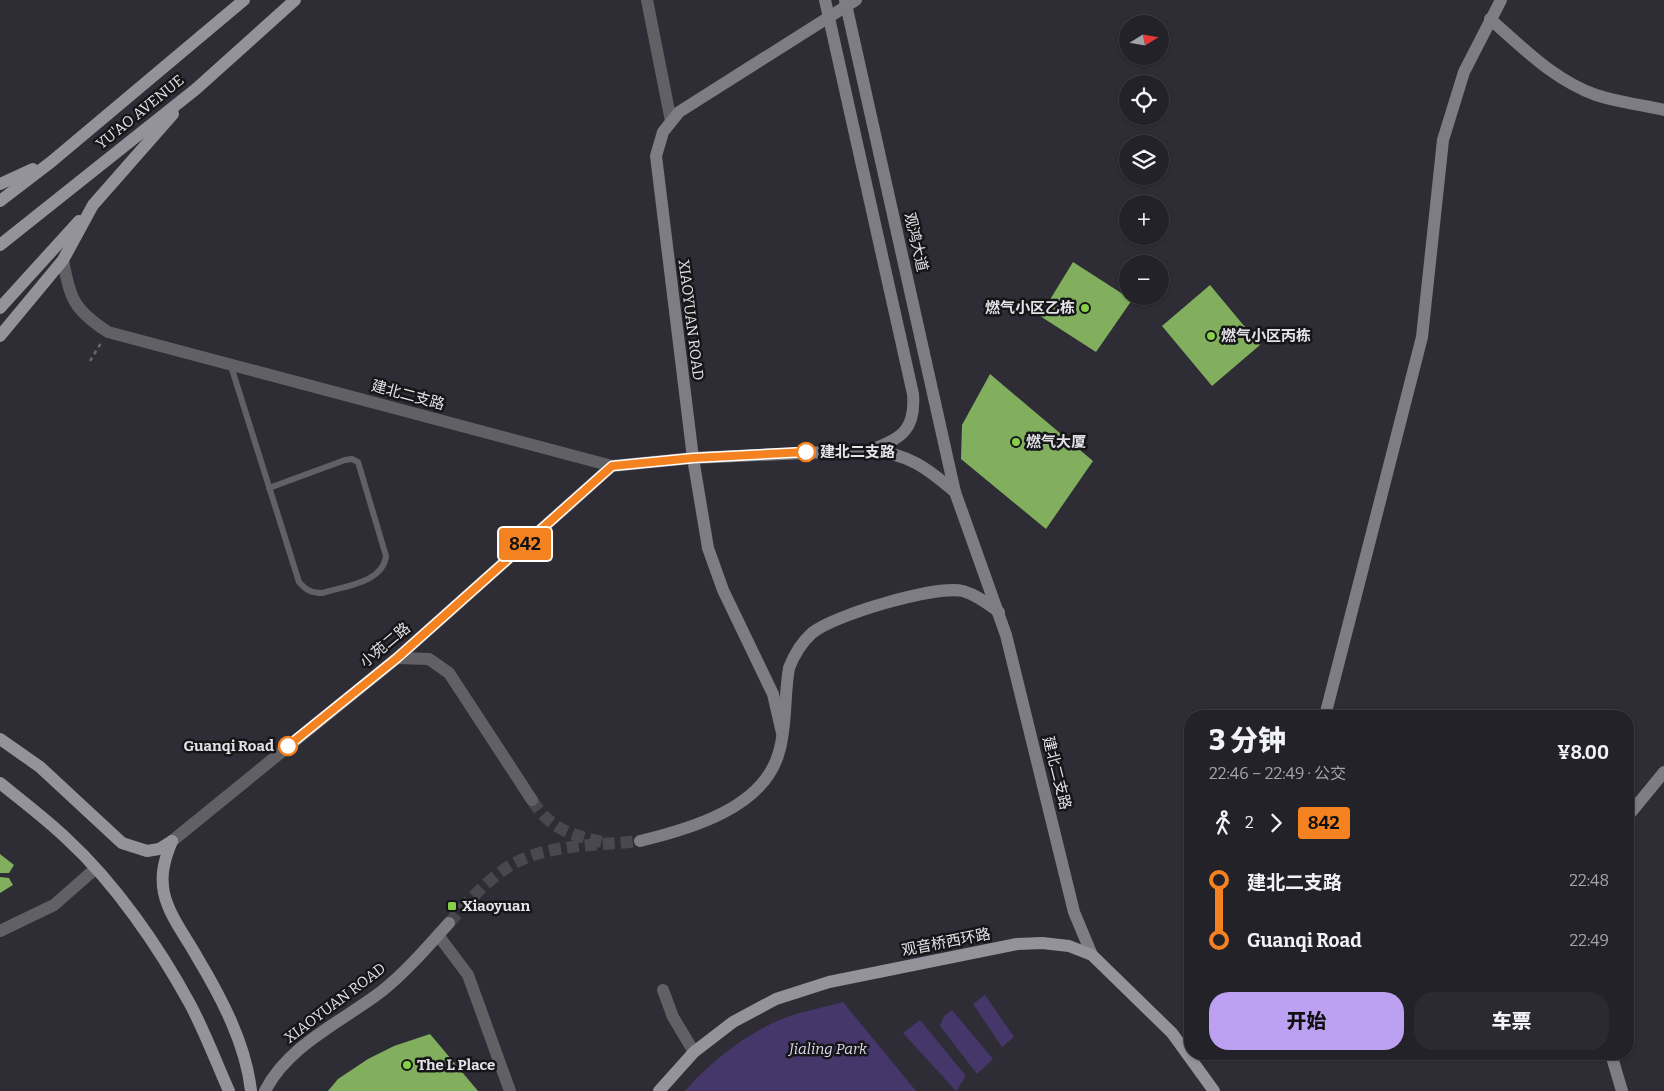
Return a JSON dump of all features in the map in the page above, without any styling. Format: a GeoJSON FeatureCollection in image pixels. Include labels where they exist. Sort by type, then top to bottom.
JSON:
{"type":"FeatureCollection","features":[{"type":"Feature","properties":{"kind":"main road","name":"YU'AO AVENUE"},"geometry":{"type":"LineString","coordinates":[[0,200],[51,162],[244,0]]}},
{"type":"Feature","properties":{"kind":"main road","name":"YU'AO AVENUE"},"geometry":{"type":"LineString","coordinates":[[0,245],[196,89],[295,0]]}},
{"type":"Feature","properties":{"kind":"main road"},"geometry":{"type":"LineString","coordinates":[[0,308],[196,89]]}},
{"type":"Feature","properties":{"kind":"main road"},"geometry":{"type":"LineString","coordinates":[[0,184],[51,162]]}},
{"type":"Feature","properties":{"kind":"main road"},"geometry":{"type":"LineString","coordinates":[[0,336],[62,260],[93,205]]}},
{"type":"Feature","properties":{"kind":"main road"},"geometry":{"type":"LineString","coordinates":[[0,732],[122,843],[147,851],[159,849],[172,841]]}},
{"type":"Feature","properties":{"kind":"main road"},"geometry":{"type":"LineString","coordinates":[[0,739],[40,767]]}},
{"type":"Feature","properties":{"kind":"main road"},"geometry":{"type":"LineString","coordinates":[[0,783],[68,840],[118,896],[167,964],[190,1005],[229,1091]]}},
{"type":"Feature","properties":{"kind":"main road"},"geometry":{"type":"LineString","coordinates":[[172,841],[163,863],[164,892],[175,919],[202,964],[232,1024],[242,1050],[251,1091]]}},
{"type":"Feature","properties":{"kind":"main road","name":"观音桥西环路"},"geometry":{"type":"LineString","coordinates":[[659,1091],[694,1052],[733,1022],[776,999],[829,982],[1017,944],[1042,943],[1069,946],[1092,955],[1172,1033],[1184,1048]]}},
{"type":"Feature","properties":{"kind":"main road","name":"观音桥西环路"},"geometry":{"type":"LineString","coordinates":[[1193,1060],[1214,1091]]}},
{"type":"Feature","properties":{"kind":"street"},"geometry":{"type":"LineString","coordinates":[[647,0],[671,121]]}},
{"type":"Feature","properties":{"kind":"street"},"geometry":{"type":"LineString","coordinates":[[825,0],[913,394],[914,410],[910,424],[903,434],[892,442],[870,450]]}},
{"type":"Feature","properties":{"kind":"street"},"geometry":{"type":"LineString","coordinates":[[1327,710],[1422,338],[1443,140],[1464,72],[1501,0]]}},
{"type":"Feature","properties":{"kind":"street","name":"XIAOYUAN ROAD"},"geometry":{"type":"LineString","coordinates":[[782,732],[773,694],[723,590],[708,548],[693,458],[656,171],[658,144],[671,121],[690,104],[829,18],[849,2]]}},
{"type":"Feature","properties":{"kind":"street","name":"观鸿大道"},"geometry":{"type":"LineString","coordinates":[[849,2],[954,492]]}},
{"type":"Feature","properties":{"kind":"street"},"geometry":{"type":"LineString","coordinates":[[1490,19],[1544,66],[1570,83],[1597,95],[1664,110]]}},
{"type":"Feature","properties":{"kind":"street","name":"建北二支路"},"geometry":{"type":"LineString","coordinates":[[62,260],[67,285],[74,303],[88,319],[108,332],[230,366],[612,466],[693,458],[870,450],[891,452],[908,458],[926,468],[954,492],[999,612],[1074,912],[1092,955]]}},
{"type":"Feature","properties":{"kind":"street","name":"小苑二路"},"geometry":{"type":"LineString","coordinates":[[172,841],[397,658],[612,466]]}},
{"type":"Feature","properties":{"kind":"street","name":"XIAOYUAN ROAD"},"geometry":{"type":"LineString","coordinates":[[640,841],[700,824],[745,798],[758,788],[776,764],[782,732],[786,682],[794,657],[813,632],[825,625],[919,593],[940,590],[963,591],[976,596],[999,612]]}},
{"type":"Feature","properties":{"kind":"street"},"geometry":{"type":"LineString","coordinates":[[397,658],[418,657],[429,659],[449,673],[532,800]]}},
{"type":"Feature","properties":{"kind":"street"},"geometry":{"type":"LineString","coordinates":[[1634,809],[1664,772]]}},
{"type":"Feature","properties":{"kind":"street"},"geometry":{"type":"LineString","coordinates":[[0,931],[54,905],[95,869]]}},
{"type":"Feature","properties":{"kind":"street","name":"XIAOYUAN ROAD"},"geometry":{"type":"LineString","coordinates":[[265,1091],[280,1068],[294,1054],[382,990],[408,968],[449,923]]}},
{"type":"Feature","properties":{"kind":"street"},"geometry":{"type":"LineString","coordinates":[[438,935],[468,975],[510,1091]]}},
{"type":"Feature","properties":{"kind":"street"},"geometry":{"type":"LineString","coordinates":[[663,990],[673,1017],[694,1052]]}},
{"type":"Feature","properties":{"kind":"street"},"geometry":{"type":"LineString","coordinates":[[1613,1060],[1622,1091]]}},
{"type":"Feature","properties":{"kind":"lane"},"geometry":{"type":"LineString","coordinates":[[230,366],[299,582],[306,590],[314,593],[323,593],[376,576],[385,565],[386,556],[358,462],[352,459],[345,460],[269,488]]}},
{"type":"Feature","properties":{"kind":"path"},"geometry":{"type":"LineString","coordinates":[[90,361],[108,332]]}},
{"type":"Feature","properties":{"kind":"green space"},"geometry":{"type":"Polygon","coordinates":[[[985,995],[1014,1037],[1002,1047],[973,1004],[985,995]]]}},
{"type":"Feature","properties":{"kind":"green space","name":"Jialing Park"},"geometry":{"type":"Polygon","coordinates":[[[843,1002],[916,1091],[685,1091],[719,1058],[758,1031],[787,1017],[843,1002]]]}},
{"type":"Feature","properties":{"kind":"green space"},"geometry":{"type":"Polygon","coordinates":[[[952,1010],[993,1059],[977,1074],[940,1026],[944,1016],[952,1010]]]}},
{"type":"Feature","properties":{"kind":"green space"},"geometry":{"type":"Polygon","coordinates":[[[920,1020],[966,1076],[956,1091],[903,1033],[920,1020]]]}},
{"type":"Feature","properties":{"kind":"building","name":"燃气小区乙栋"},"geometry":{"type":"Polygon","coordinates":[[[1073,262],[1119,292],[1119,305],[1129,305],[1096,352],[1040,316],[1073,262]]]}},
{"type":"Feature","properties":{"kind":"building","name":"燃气小区丙栋"},"geometry":{"type":"Polygon","coordinates":[[[1210,285],[1260,345],[1212,386],[1162,326],[1210,285]]]}},
{"type":"Feature","properties":{"kind":"building","name":"燃气大厦"},"geometry":{"type":"Polygon","coordinates":[[[990,374],[1093,461],[1046,529],[961,459],[962,425],[990,374]]]}},
{"type":"Feature","properties":{"kind":"building"},"geometry":{"type":"Polygon","coordinates":[[[0,854],[14,865],[9,873],[0,873],[0,854]]]}},
{"type":"Feature","properties":{"kind":"building"},"geometry":{"type":"Polygon","coordinates":[[[0,877],[9,878],[13,885],[0,893],[0,877]]]}},
{"type":"Feature","properties":{"kind":"building","name":"The L Place"},"geometry":{"type":"Polygon","coordinates":[[[430,1034],[478,1091],[328,1091],[338,1079],[368,1059],[394,1046],[430,1034]]]}},
{"type":"Feature","properties":{"kind":"tunnel"},"geometry":{"type":"LineString","coordinates":[[532,800],[540,811],[556,826],[575,835],[611,844]]}},
{"type":"Feature","properties":{"kind":"tunnel"},"geometry":{"type":"LineString","coordinates":[[449,923],[492,879],[523,859],[572,847],[640,841]]}},
{"type":"Feature","properties":{"kind":"bus line","name":"842"},"geometry":{"type":"LineString","coordinates":[[288,746],[397,658],[612,466],[693,458],[806,452]]}},
{"type":"Feature","properties":{"kind":"place","name":"燃气小区乙栋"},"geometry":{"type":"Point","coordinates":[1085,308]}},
{"type":"Feature","properties":{"kind":"place","name":"燃气小区丙栋"},"geometry":{"type":"Point","coordinates":[1211,336]}},
{"type":"Feature","properties":{"kind":"place","name":"燃气大厦"},"geometry":{"type":"Point","coordinates":[1016,442]}},
{"type":"Feature","properties":{"kind":"place","name":"建北二支路"},"geometry":{"type":"Point","coordinates":[806,452]}},
{"type":"Feature","properties":{"kind":"place","name":"Guanqi Road"},"geometry":{"type":"Point","coordinates":[288,746]}},
{"type":"Feature","properties":{"kind":"place","name":"Xiaoyuan"},"geometry":{"type":"Point","coordinates":[452,906]}},
{"type":"Feature","properties":{"kind":"place","name":"The L Place"},"geometry":{"type":"Point","coordinates":[407,1065]}}]}
